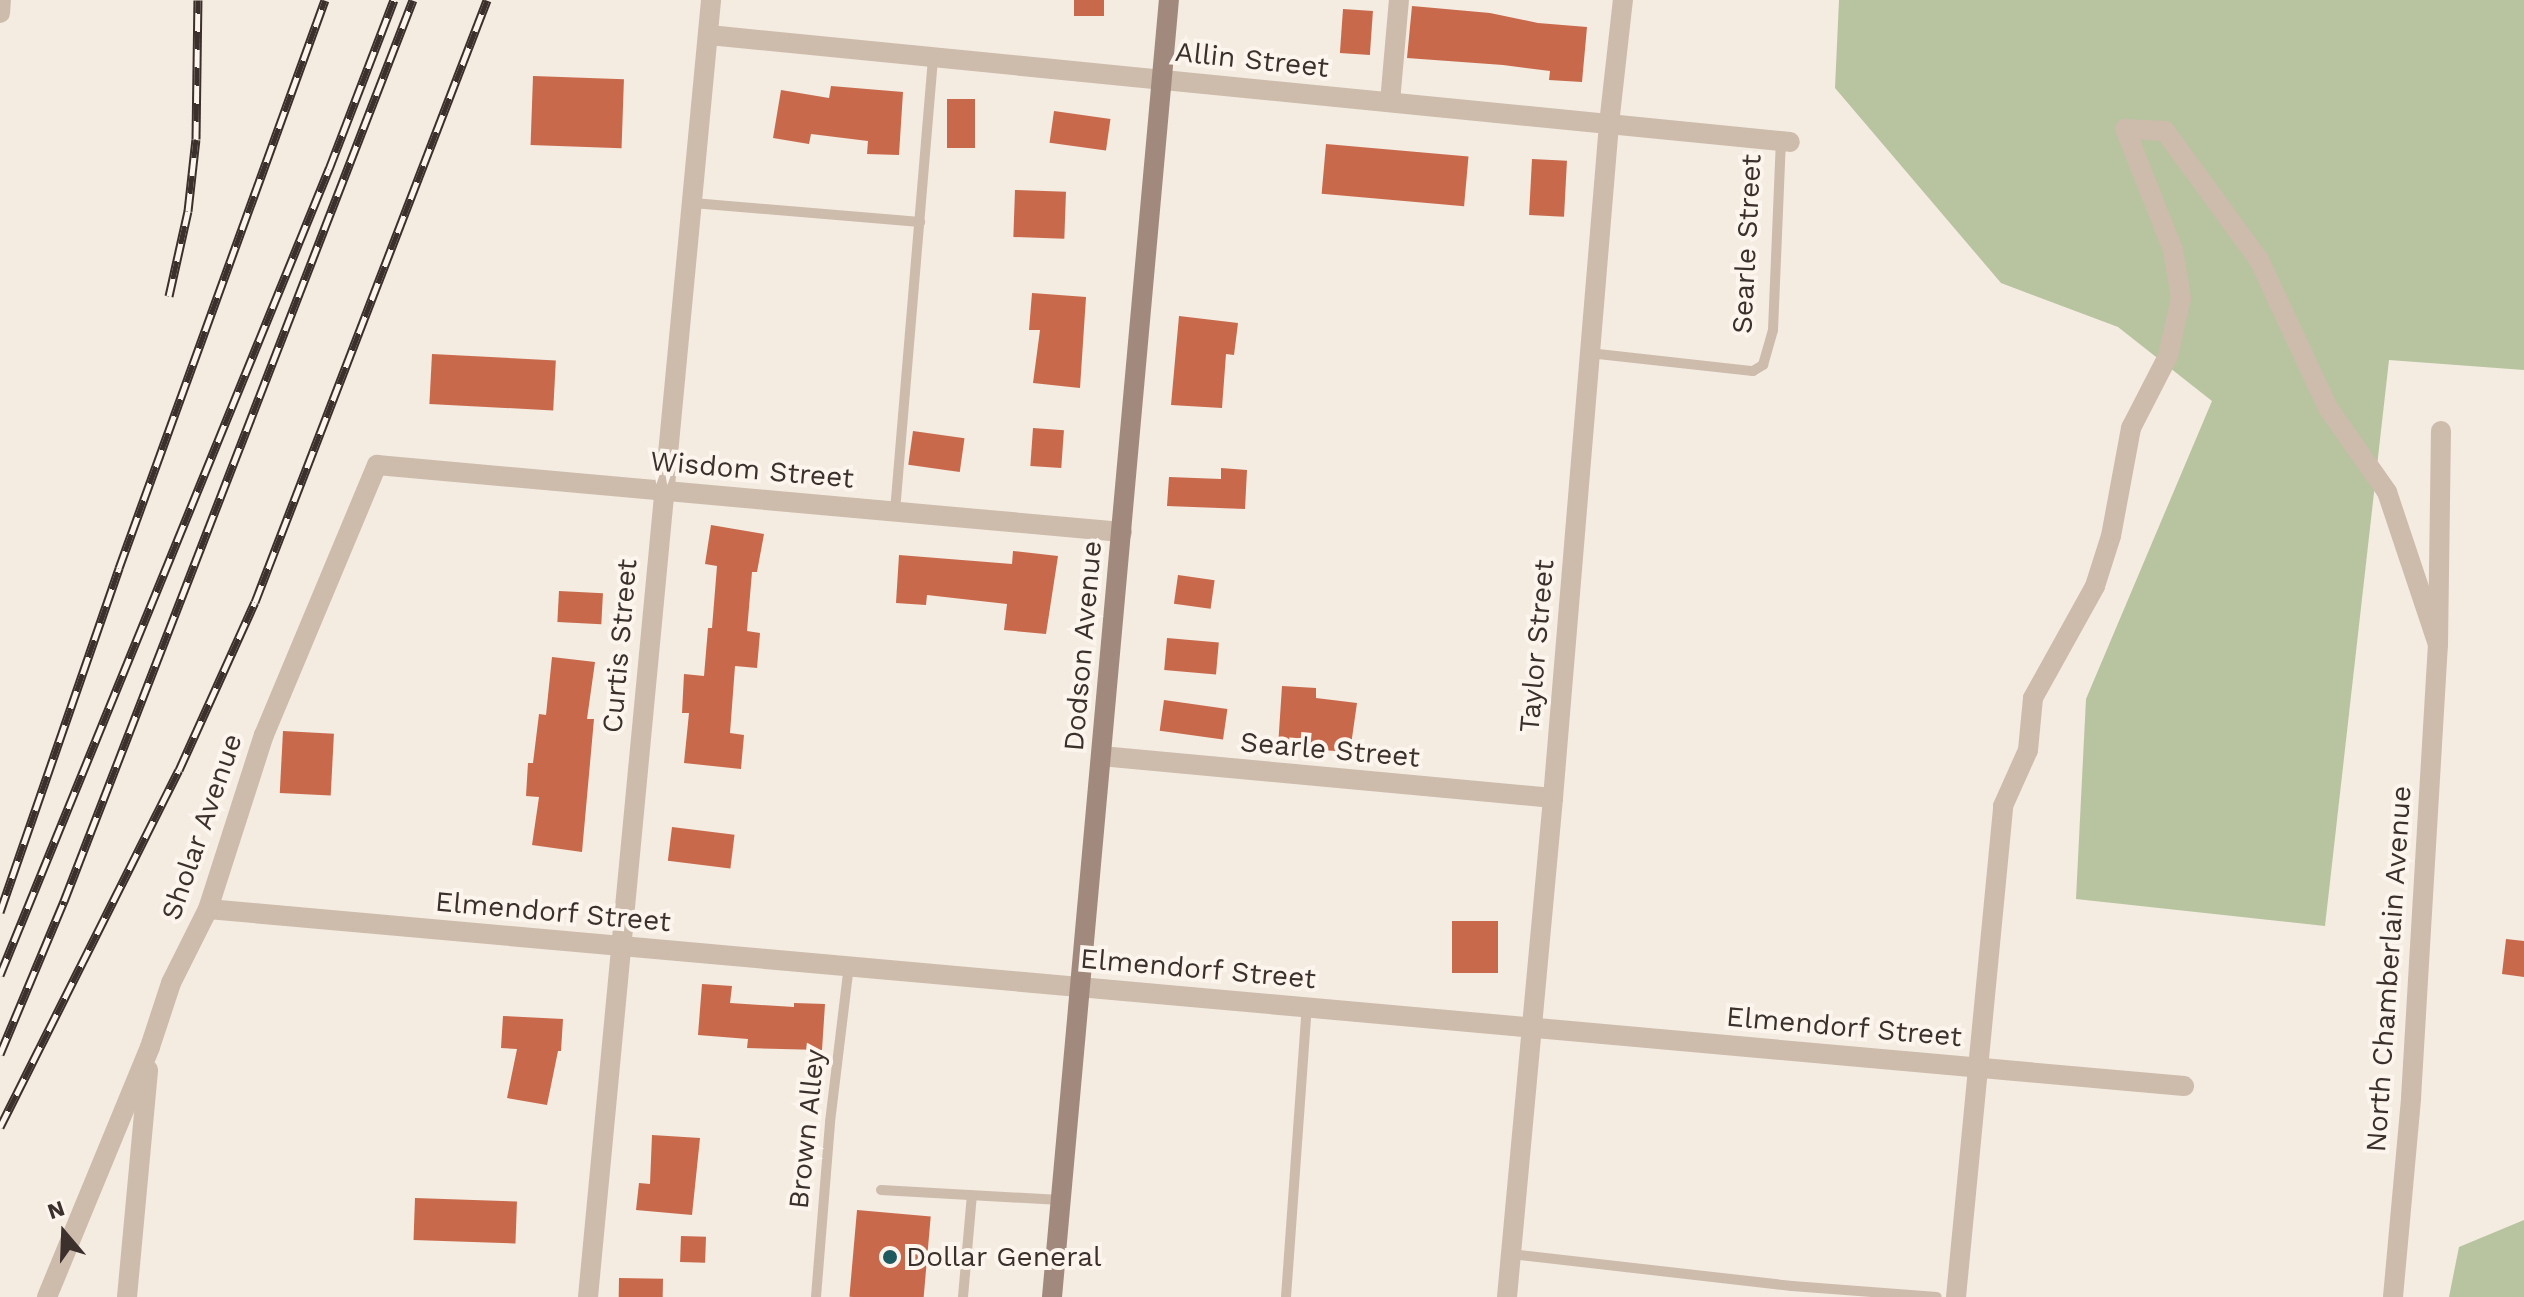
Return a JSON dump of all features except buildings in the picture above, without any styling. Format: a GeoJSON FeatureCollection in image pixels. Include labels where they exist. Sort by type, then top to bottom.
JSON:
{"type":"FeatureCollection","features":[{"type":"Feature","properties":{"kind":"street"},"geometry":{"type":"LineString","coordinates":[[0,13],[1,0]]}},
{"type":"Feature","properties":{"kind":"street","name":"Curtis Street"},"geometry":{"type":"LineString","coordinates":[[588,1297],[711,0]]}},
{"type":"Feature","properties":{"kind":"street","name":"Dodson Avenue"},"geometry":{"type":"LineString","coordinates":[[1052,1297],[1169,0]]}},
{"type":"Feature","properties":{"kind":"street"},"geometry":{"type":"LineString","coordinates":[[1390,102],[1399,0]]}},
{"type":"Feature","properties":{"kind":"street","name":"Taylor Street"},"geometry":{"type":"LineString","coordinates":[[1507,1297],[1553,798],[1609,124],[1623,0]]}},
{"type":"Feature","properties":{"kind":"street","name":"Allin Street"},"geometry":{"type":"LineString","coordinates":[[709,35],[1786,141]]}},
{"type":"Feature","properties":{"kind":"street","name":"North Chamberlain Avenue"},"geometry":{"type":"LineString","coordinates":[[1976,1067],[2003,806],[2028,750],[2033,698],[2095,586],[2111,536],[2131,428],[2168,356],[2181,298],[2173,250],[2125,129],[2165,131],[2259,260],[2328,408],[2387,492],[2438,644]]}},
{"type":"Feature","properties":{"kind":"street","name":"North Chamberlain Avenue"},"geometry":{"type":"LineString","coordinates":[[2393,1297],[2411,1098],[2438,644],[2441,431]]}},
{"type":"Feature","properties":{"kind":"street","name":"Wisdom Street"},"geometry":{"type":"LineString","coordinates":[[377,465],[1122,532]]}},
{"type":"Feature","properties":{"kind":"street","name":"Sholar Avenue"},"geometry":{"type":"LineString","coordinates":[[47,1297],[150,1047],[171,983],[208,909],[264,735],[377,465]]}},
{"type":"Feature","properties":{"kind":"street","name":"Searle Street"},"geometry":{"type":"LineString","coordinates":[[1101,756],[1553,798]]}},
{"type":"Feature","properties":{"kind":"street","name":"Elmendorf Street"},"geometry":{"type":"LineString","coordinates":[[208,909],[2184,1086]]}},
{"type":"Feature","properties":{"kind":"street"},"geometry":{"type":"LineString","coordinates":[[127,1297],[150,1047]]}},
{"type":"Feature","properties":{"kind":"street"},"geometry":{"type":"LineString","coordinates":[[1956,1297],[1976,1067]]}},
{"type":"Feature","properties":{"kind":"lane"},"geometry":{"type":"LineString","coordinates":[[895,511],[933,57]]}},
{"type":"Feature","properties":{"kind":"lane","name":"Searle Street"},"geometry":{"type":"LineString","coordinates":[[1589,353],[1753,371],[1763,365],[1773,330],[1786,141]]}},
{"type":"Feature","properties":{"kind":"lane"},"geometry":{"type":"LineString","coordinates":[[693,203],[920,222]]}},
{"type":"Feature","properties":{"kind":"lane","name":"Brown Alley"},"geometry":{"type":"LineString","coordinates":[[816,1297],[830,1122],[849,966]]}},
{"type":"Feature","properties":{"kind":"lane"},"geometry":{"type":"LineString","coordinates":[[1286,1297],[1307,1007]]}},
{"type":"Feature","properties":{"kind":"lane"},"geometry":{"type":"LineString","coordinates":[[881,1190],[1061,1200]]}},
{"type":"Feature","properties":{"kind":"lane"},"geometry":{"type":"LineString","coordinates":[[963,1297],[972,1195]]}},
{"type":"Feature","properties":{"kind":"lane"},"geometry":{"type":"LineString","coordinates":[[1511,1254],[1792,1286],[1937,1297]]}},
{"type":"Feature","properties":{"kind":"green space"},"geometry":{"type":"Polygon","coordinates":[[[1839,0],[2524,0],[2524,370],[2389,360],[2325,926],[2076,899],[2086,699],[2212,401],[2118,327],[2001,283],[1835,88],[1839,0]]]}},
{"type":"Feature","properties":{"kind":"green space"},"geometry":{"type":"Polygon","coordinates":[[[2524,1220],[2524,1297],[2449,1297],[2459,1247],[2524,1220]]]}},
{"type":"Feature","properties":{"kind":"railway"},"geometry":{"type":"LineString","coordinates":[[169,296],[188,211],[196,139],[198,0]]}},
{"type":"Feature","properties":{"kind":"railway"},"geometry":{"type":"LineString","coordinates":[[0,912],[119,568],[325,0]]}},
{"type":"Feature","properties":{"kind":"railway"},"geometry":{"type":"LineString","coordinates":[[0,975],[329,169],[394,0]]}},
{"type":"Feature","properties":{"kind":"railway"},"geometry":{"type":"LineString","coordinates":[[0,1054],[64,901],[413,0]]}},
{"type":"Feature","properties":{"kind":"railway"},"geometry":{"type":"LineString","coordinates":[[0,1127],[179,770],[255,602],[487,0]]}},
{"type":"Feature","properties":{"kind":"place","name":"Dollar General"},"geometry":{"type":"Point","coordinates":[890,1257]}}]}
